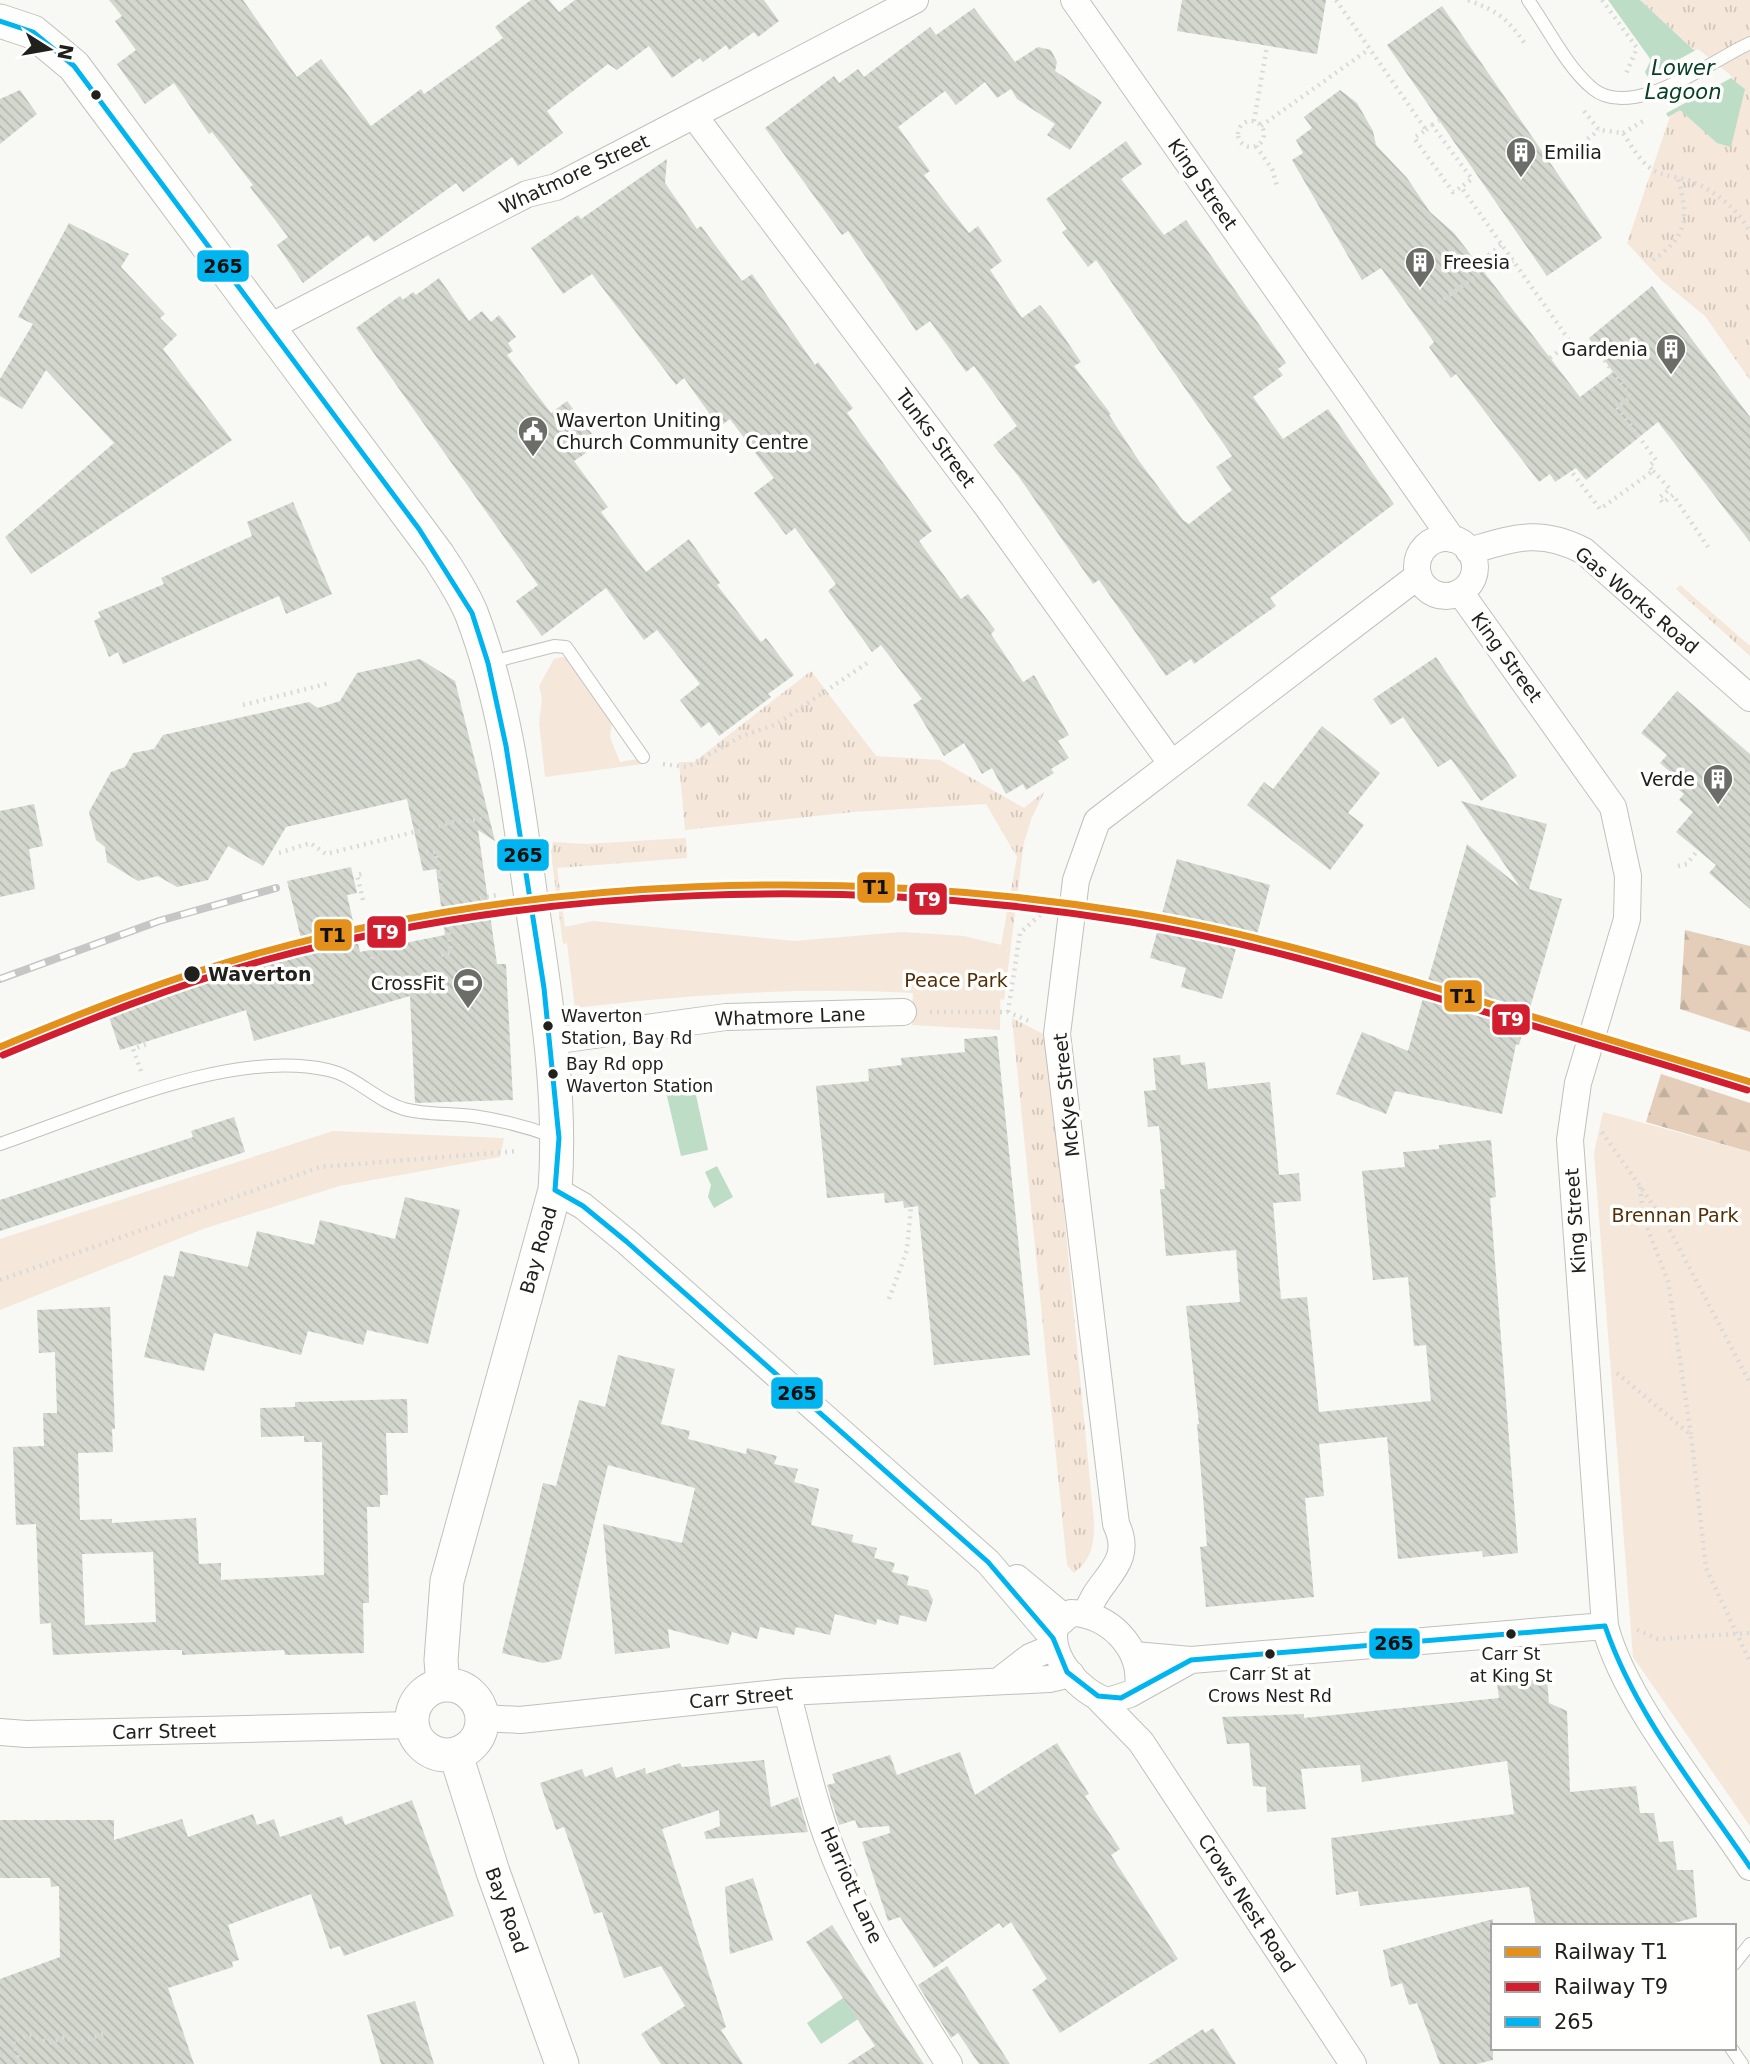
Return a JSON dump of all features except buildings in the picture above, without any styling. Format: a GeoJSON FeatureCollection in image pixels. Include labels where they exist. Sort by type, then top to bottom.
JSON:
{"type":"FeatureCollection","features":[{"type":"Feature","properties":{"kind":"street","name":"Whatmore Street"},"geometry":{"type":"LineString","coordinates":[[270,327],[527,194],[556,187],[695,117],[915,0]]}},
{"type":"Feature","properties":{"kind":"street","name":"King Street"},"geometry":{"type":"LineString","coordinates":[[1074,0],[1460,545]]}},
{"type":"Feature","properties":{"kind":"street","name":"Bay Road"},"geometry":{"type":"LineString","coordinates":[[0,21],[33,32],[74,66],[438,555],[472,613],[488,663],[523,845],[551,1041],[559,1138],[555,1190],[447,1581],[441,1660],[443,1685]]}},
{"type":"Feature","properties":{"kind":"street","name":"Tunks Street"},"geometry":{"type":"LineString","coordinates":[[695,117],[989,509],[1171,763]]}},
{"type":"Feature","properties":{"kind":"street","name":"Gas Works Road"},"geometry":{"type":"LineString","coordinates":[[1460,545],[1521,537],[1552,537],[1575,547],[1750,698]]}},
{"type":"Feature","properties":{"kind":"street"},"geometry":{"type":"LineString","coordinates":[[1441,539],[1460,545],[1474,569],[1472,578],[1460,592],[1443,596],[1428,590],[1418,576],[1419,556],[1424,548],[1441,539]]}},
{"type":"Feature","properties":{"kind":"street","name":"McKye Street"},"geometry":{"type":"LineString","coordinates":[[1066,1626],[1114,1571],[1122,1538],[1116,1524],[1057,1034],[1076,880],[1097,821],[1418,576]]}},
{"type":"Feature","properties":{"kind":"street","name":"King Street"},"geometry":{"type":"LineString","coordinates":[[1460,592],[1606,793],[1620,832],[1629,876],[1627,919],[1572,1112],[1571,1168],[1605,1626],[1613,1657],[1660,1734],[1750,1867]]}},
{"type":"Feature","properties":{"kind":"street","name":"Whatmore Lane"},"geometry":{"type":"LineString","coordinates":[[551,1041],[726,1017],[903,1012]]}},
{"type":"Feature","properties":{"kind":"street"},"geometry":{"type":"LineString","coordinates":[[555,1190],[583,1206],[627,1242],[988,1562],[1066,1626],[1071,1674],[1098,1698],[1112,1701],[1191,1660]]}},
{"type":"Feature","properties":{"kind":"street"},"geometry":{"type":"LineString","coordinates":[[1000,1680],[1066,1626],[1106,1622],[1134,1655],[1139,1676],[1134,1691]]}},
{"type":"Feature","properties":{"kind":"street"},"geometry":{"type":"LineString","coordinates":[[1134,1655],[1191,1660],[1605,1626]]}},
{"type":"Feature","properties":{"kind":"street","name":"Carr Street"},"geometry":{"type":"LineString","coordinates":[[483,1718],[520,1720],[787,1692],[1049,1679],[1071,1674]]}},
{"type":"Feature","properties":{"kind":"street"},"geometry":{"type":"LineString","coordinates":[[443,1685],[454,1685],[474,1697],[483,1718],[476,1741],[456,1755],[432,1753],[416,1736],[412,1725],[416,1703],[432,1688],[443,1685]]}},
{"type":"Feature","properties":{"kind":"street","name":"Crows Nest Road"},"geometry":{"type":"LineString","coordinates":[[1134,1691],[1141,1742]]}},
{"type":"Feature","properties":{"kind":"street","name":"Harriott Lane"},"geometry":{"type":"LineString","coordinates":[[787,1692],[827,1837],[859,1910],[905,1995],[949,2064]]}},
{"type":"Feature","properties":{"kind":"street","name":"Crows Nest Road"},"geometry":{"type":"LineString","coordinates":[[1098,1698],[1141,1742],[1353,2064]]}},
{"type":"Feature","properties":{"kind":"street","name":"Carr Street"},"geometry":{"type":"LineString","coordinates":[[0,1732],[26,1734],[412,1725]]}},
{"type":"Feature","properties":{"kind":"street","name":"Bay Road"},"geometry":{"type":"LineString","coordinates":[[456,1755],[493,1872],[562,2064]]}},
{"type":"Feature","properties":{"kind":"lane"},"geometry":{"type":"LineString","coordinates":[[1528,0],[1581,78],[1594,91],[1624,100],[1649,94],[1750,43]]}},
{"type":"Feature","properties":{"kind":"lane"},"geometry":{"type":"LineString","coordinates":[[488,663],[554,646],[566,647],[643,757]]}},
{"type":"Feature","properties":{"kind":"lane"},"geometry":{"type":"LineString","coordinates":[[0,1144],[191,1078],[230,1070],[271,1066],[313,1067],[333,1071],[381,1100],[405,1109],[486,1118],[559,1138]]}},
{"type":"Feature","properties":{"kind":"lane"},"geometry":{"type":"LineString","coordinates":[[0,1743],[26,1734]]}},
{"type":"Feature","properties":{"kind":"lane"},"geometry":{"type":"LineString","coordinates":[[1736,1962],[1750,1944]]}},
{"type":"Feature","properties":{"kind":"path"},"geometry":{"type":"LineString","coordinates":[[1336,0],[1368,50],[1426,130]]}},
{"type":"Feature","properties":{"kind":"path"},"geometry":{"type":"LineString","coordinates":[[1602,0],[1637,48],[1632,66],[1612,97]]}},
{"type":"Feature","properties":{"kind":"path"},"geometry":{"type":"LineString","coordinates":[[1254,121],[1267,46]]}},
{"type":"Feature","properties":{"kind":"path"},"geometry":{"type":"LineString","coordinates":[[1261,126],[1368,50]]}},
{"type":"Feature","properties":{"kind":"path"},"geometry":{"type":"LineString","coordinates":[[1623,133],[1649,118]]}},
{"type":"Feature","properties":{"kind":"path"},"geometry":{"type":"LineString","coordinates":[[1254,121],[1261,126],[1264,137],[1256,146]]}},
{"type":"Feature","properties":{"kind":"path"},"geometry":{"type":"LineString","coordinates":[[1254,121],[1242,125],[1238,133],[1243,145],[1256,146]]}},
{"type":"Feature","properties":{"kind":"path"},"geometry":{"type":"LineString","coordinates":[[1432,125],[1472,179],[1453,192],[1414,138],[1432,125],[1439,121]]}},
{"type":"Feature","properties":{"kind":"path"},"geometry":{"type":"LineString","coordinates":[[1570,152],[1599,130]]}},
{"type":"Feature","properties":{"kind":"path"},"geometry":{"type":"LineString","coordinates":[[1256,146],[1272,169],[1278,186]]}},
{"type":"Feature","properties":{"kind":"path"},"geometry":{"type":"LineString","coordinates":[[1653,260],[1676,242],[1683,230],[1684,199],[1677,178]]}},
{"type":"Feature","properties":{"kind":"path"},"geometry":{"type":"LineString","coordinates":[[1461,187],[1580,354],[1593,344],[1631,397],[1617,407],[1656,460],[1648,466],[1670,489],[1659,498],[1663,503],[1673,495],[1708,547]]}},
{"type":"Feature","properties":{"kind":"path"},"geometry":{"type":"LineString","coordinates":[[1502,245],[1489,255],[1500,270],[1513,261]]}},
{"type":"Feature","properties":{"kind":"path"},"geometry":{"type":"LineString","coordinates":[[1438,303],[1495,263]]}},
{"type":"Feature","properties":{"kind":"path"},"geometry":{"type":"LineString","coordinates":[[1550,358],[1571,342]]}},
{"type":"Feature","properties":{"kind":"path"},"geometry":{"type":"LineString","coordinates":[[1571,471],[1601,509],[1653,471]]}},
{"type":"Feature","properties":{"kind":"path"},"geometry":{"type":"LineString","coordinates":[[643,757],[654,763],[673,766],[695,764],[742,736],[777,724],[870,661]]}},
{"type":"Feature","properties":{"kind":"path"},"geometry":{"type":"LineString","coordinates":[[243,705],[330,683]]}},
{"type":"Feature","properties":{"kind":"path"},"geometry":{"type":"LineString","coordinates":[[279,853],[310,843],[326,854],[454,822],[486,819]]}},
{"type":"Feature","properties":{"kind":"path"},"geometry":{"type":"LineString","coordinates":[[439,861],[438,849],[426,851],[436,852],[441,885]]}},
{"type":"Feature","properties":{"kind":"path"},"geometry":{"type":"LineString","coordinates":[[1678,866],[1687,864],[1698,851]]}},
{"type":"Feature","properties":{"kind":"path"},"geometry":{"type":"LineString","coordinates":[[363,900],[357,875],[366,873]]}},
{"type":"Feature","properties":{"kind":"path"},"geometry":{"type":"LineString","coordinates":[[903,1012],[1008,1012],[1020,933],[1076,880]]}},
{"type":"Feature","properties":{"kind":"path"},"geometry":{"type":"LineString","coordinates":[[480,898],[501,894]]}},
{"type":"Feature","properties":{"kind":"path"},"geometry":{"type":"LineString","coordinates":[[447,922],[451,952],[441,955],[454,954],[452,943]]}},
{"type":"Feature","properties":{"kind":"path"},"geometry":{"type":"LineString","coordinates":[[368,936],[372,957],[379,956]]}},
{"type":"Feature","properties":{"kind":"path"},"geometry":{"type":"LineString","coordinates":[[147,1044],[133,1049],[149,1093]]}},
{"type":"Feature","properties":{"kind":"path"},"geometry":{"type":"LineString","coordinates":[[1601,1129],[1667,1225],[1750,1383]]}},
{"type":"Feature","properties":{"kind":"path"},"geometry":{"type":"LineString","coordinates":[[0,1280],[320,1167],[525,1151],[525,1148]]}},
{"type":"Feature","properties":{"kind":"path"},"geometry":{"type":"LineString","coordinates":[[1640,1184],[1644,1220],[1668,1281],[1691,1435],[1706,1568],[1750,1662]]}},
{"type":"Feature","properties":{"kind":"path"},"geometry":{"type":"LineString","coordinates":[[889,1299],[907,1250],[911,1207]]}},
{"type":"Feature","properties":{"kind":"path"},"geometry":{"type":"LineString","coordinates":[[1584,1346],[1691,1435]]}},
{"type":"Feature","properties":{"kind":"path"},"geometry":{"type":"LineString","coordinates":[[1658,1639],[1750,1633]]}},
{"type":"Feature","properties":{"kind":"path"},"geometry":{"type":"LineString","coordinates":[[20,2064],[13,2041],[30,2035],[48,2043],[65,2037],[75,2043],[103,2034]]}},
{"type":"Feature","properties":{"kind":"green space"},"geometry":{"type":"Polygon","coordinates":[[[1640,0],[1750,0],[1750,380],[1705,316],[1661,280],[1627,243],[1693,49],[1640,0]]]}},
{"type":"Feature","properties":{"kind":"green space"},"geometry":{"type":"Polygon","coordinates":[[[1680,585],[1750,646],[1750,656],[1676,589],[1680,585]]]}},
{"type":"Feature","properties":{"kind":"green space"},"geometry":{"type":"Polygon","coordinates":[[[554,659],[570,659],[613,717],[610,737],[620,762],[637,759],[643,764],[545,777],[539,723],[542,699],[539,686],[554,659]]]}},
{"type":"Feature","properties":{"kind":"green space"},"geometry":{"type":"Polygon","coordinates":[[[811,671],[876,756],[940,760],[1024,808],[1045,791],[1032,817],[1024,842],[1004,1000],[998,998],[1001,945],[1017,857],[986,804],[853,812],[685,830],[679,762],[694,762],[811,671]]]}},
{"type":"Feature","properties":{"kind":"green space"},"geometry":{"type":"Polygon","coordinates":[[[686,838],[687,858],[557,868],[567,943],[563,944],[551,853],[553,842],[586,844],[686,838]]]}},
{"type":"Feature","properties":{"kind":"green space","name":"Peace Park"},"geometry":{"type":"Polygon","coordinates":[[[593,921],[794,941],[902,932],[964,936],[1001,945],[1000,1030],[912,1025],[913,993],[744,993],[575,1008],[565,927],[593,921]]]}},
{"type":"Feature","properties":{"kind":"green space"},"geometry":{"type":"Polygon","coordinates":[[[1685,930],[1750,946],[1750,1032],[1680,1009],[1685,930]]]}},
{"type":"Feature","properties":{"kind":"green space"},"geometry":{"type":"Polygon","coordinates":[[[1012,1018],[1047,1036],[1094,1522],[1091,1551],[1074,1573],[1067,1565],[1012,1018]]]}},
{"type":"Feature","properties":{"kind":"green space"},"geometry":{"type":"Polygon","coordinates":[[[1661,1074],[1750,1103],[1750,1152],[1646,1122],[1661,1074]]]}},
{"type":"Feature","properties":{"kind":"green space","name":"Brennan Park"},"geometry":{"type":"Polygon","coordinates":[[[1603,1112],[1750,1152],[1750,1826],[1633,1657],[1594,1153],[1603,1112]]]}},
{"type":"Feature","properties":{"kind":"green space"},"geometry":{"type":"Polygon","coordinates":[[[333,1131],[504,1138],[500,1157],[339,1186],[203,1229],[0,1310],[0,1239],[333,1131]]]}},
{"type":"Feature","properties":{"kind":"water","name":"Lower Lagoon"},"geometry":{"type":"Polygon","coordinates":[[[1608,0],[1640,0],[1699,55],[1745,89],[1731,147],[1717,143],[1680,110],[1668,117],[1645,72],[1651,60],[1608,0]]]}},
{"type":"Feature","properties":{"kind":"water"},"geometry":{"type":"Polygon","coordinates":[[[694,1086],[708,1150],[681,1156],[666,1092],[694,1086]]]}},
{"type":"Feature","properties":{"kind":"water"},"geometry":{"type":"Polygon","coordinates":[[[717,1166],[733,1197],[714,1208],[708,1197],[711,1185],[705,1172],[717,1166]]]}},
{"type":"Feature","properties":{"kind":"water"},"geometry":{"type":"Polygon","coordinates":[[[843,1998],[858,2019],[821,2044],[807,2023],[843,1998]]]}},
{"type":"Feature","properties":{"kind":"pier"},"geometry":{"type":"Polygon","coordinates":[[[1698,49],[1733,77],[1663,115],[1644,78],[1698,49]]]}},
{"type":"Feature","properties":{"kind":"railway"},"geometry":{"type":"LineString","coordinates":[[0,979],[159,921],[276,888]]}},
{"type":"Feature","properties":{"kind":"rail line","name":"T1"},"geometry":{"type":"LineString","coordinates":[[0,1047],[196,972],[263,952],[369,927],[476,907],[585,894],[695,887],[806,885],[916,889],[1025,898],[1132,913],[1212,928],[1369,969],[1750,1082]]}},
{"type":"Feature","properties":{"kind":"rail line","name":"T9"},"geometry":{"type":"LineString","coordinates":[[3,1055],[198,980],[265,960],[370,935],[478,916],[586,903],[696,896],[806,894],[916,898],[1024,907],[1172,929],[1294,957],[1374,979],[1747,1090]]}},
{"type":"Feature","properties":{"kind":"transit line","name":"265"},"geometry":{"type":"LineString","coordinates":[[0,21],[33,32],[74,66],[419,529],[472,613],[488,663],[506,746],[544,988],[559,1138],[555,1190]]}},
{"type":"Feature","properties":{"kind":"transit line","name":"265"},"geometry":{"type":"LineString","coordinates":[[555,1190],[583,1206],[627,1242],[988,1562],[1053,1638],[1067,1672],[1098,1696],[1121,1698],[1191,1660],[1605,1626]]}},
{"type":"Feature","properties":{"kind":"transit line","name":"265"},"geometry":{"type":"LineString","coordinates":[[1605,1626],[1633,1691],[1669,1751],[1750,1867]]}},
{"type":"Feature","properties":{"kind":"place","name":"Emilia"},"geometry":{"type":"Point","coordinates":[1521,179]}},
{"type":"Feature","properties":{"kind":"place","name":"Freesia"},"geometry":{"type":"Point","coordinates":[1420,289]}},
{"type":"Feature","properties":{"kind":"place","name":"Gardenia"},"geometry":{"type":"Point","coordinates":[1671,376]}},
{"type":"Feature","properties":{"kind":"place","name":"Waverton Uniting Church Community Centre"},"geometry":{"type":"Point","coordinates":[533,458]}},
{"type":"Feature","properties":{"kind":"place","name":"Verde"},"geometry":{"type":"Point","coordinates":[1718,806]}},
{"type":"Feature","properties":{"kind":"place","name":"Waverton"},"geometry":{"type":"Point","coordinates":[192,974]}},
{"type":"Feature","properties":{"kind":"place","name":"CrossFit"},"geometry":{"type":"Point","coordinates":[468,1010]}},
{"type":"Feature","properties":{"kind":"place","name":"Waverton Station, Bay Rd"},"geometry":{"type":"Point","coordinates":[548,1026]}},
{"type":"Feature","properties":{"kind":"place","name":"Bay Rd opp Waverton Station"},"geometry":{"type":"Point","coordinates":[553,1074]}},
{"type":"Feature","properties":{"kind":"place","name":"Carr St at King St"},"geometry":{"type":"Point","coordinates":[1511,1634]}},
{"type":"Feature","properties":{"kind":"place","name":"Carr St at Crows Nest Rd"},"geometry":{"type":"Point","coordinates":[1270,1654]}}]}
